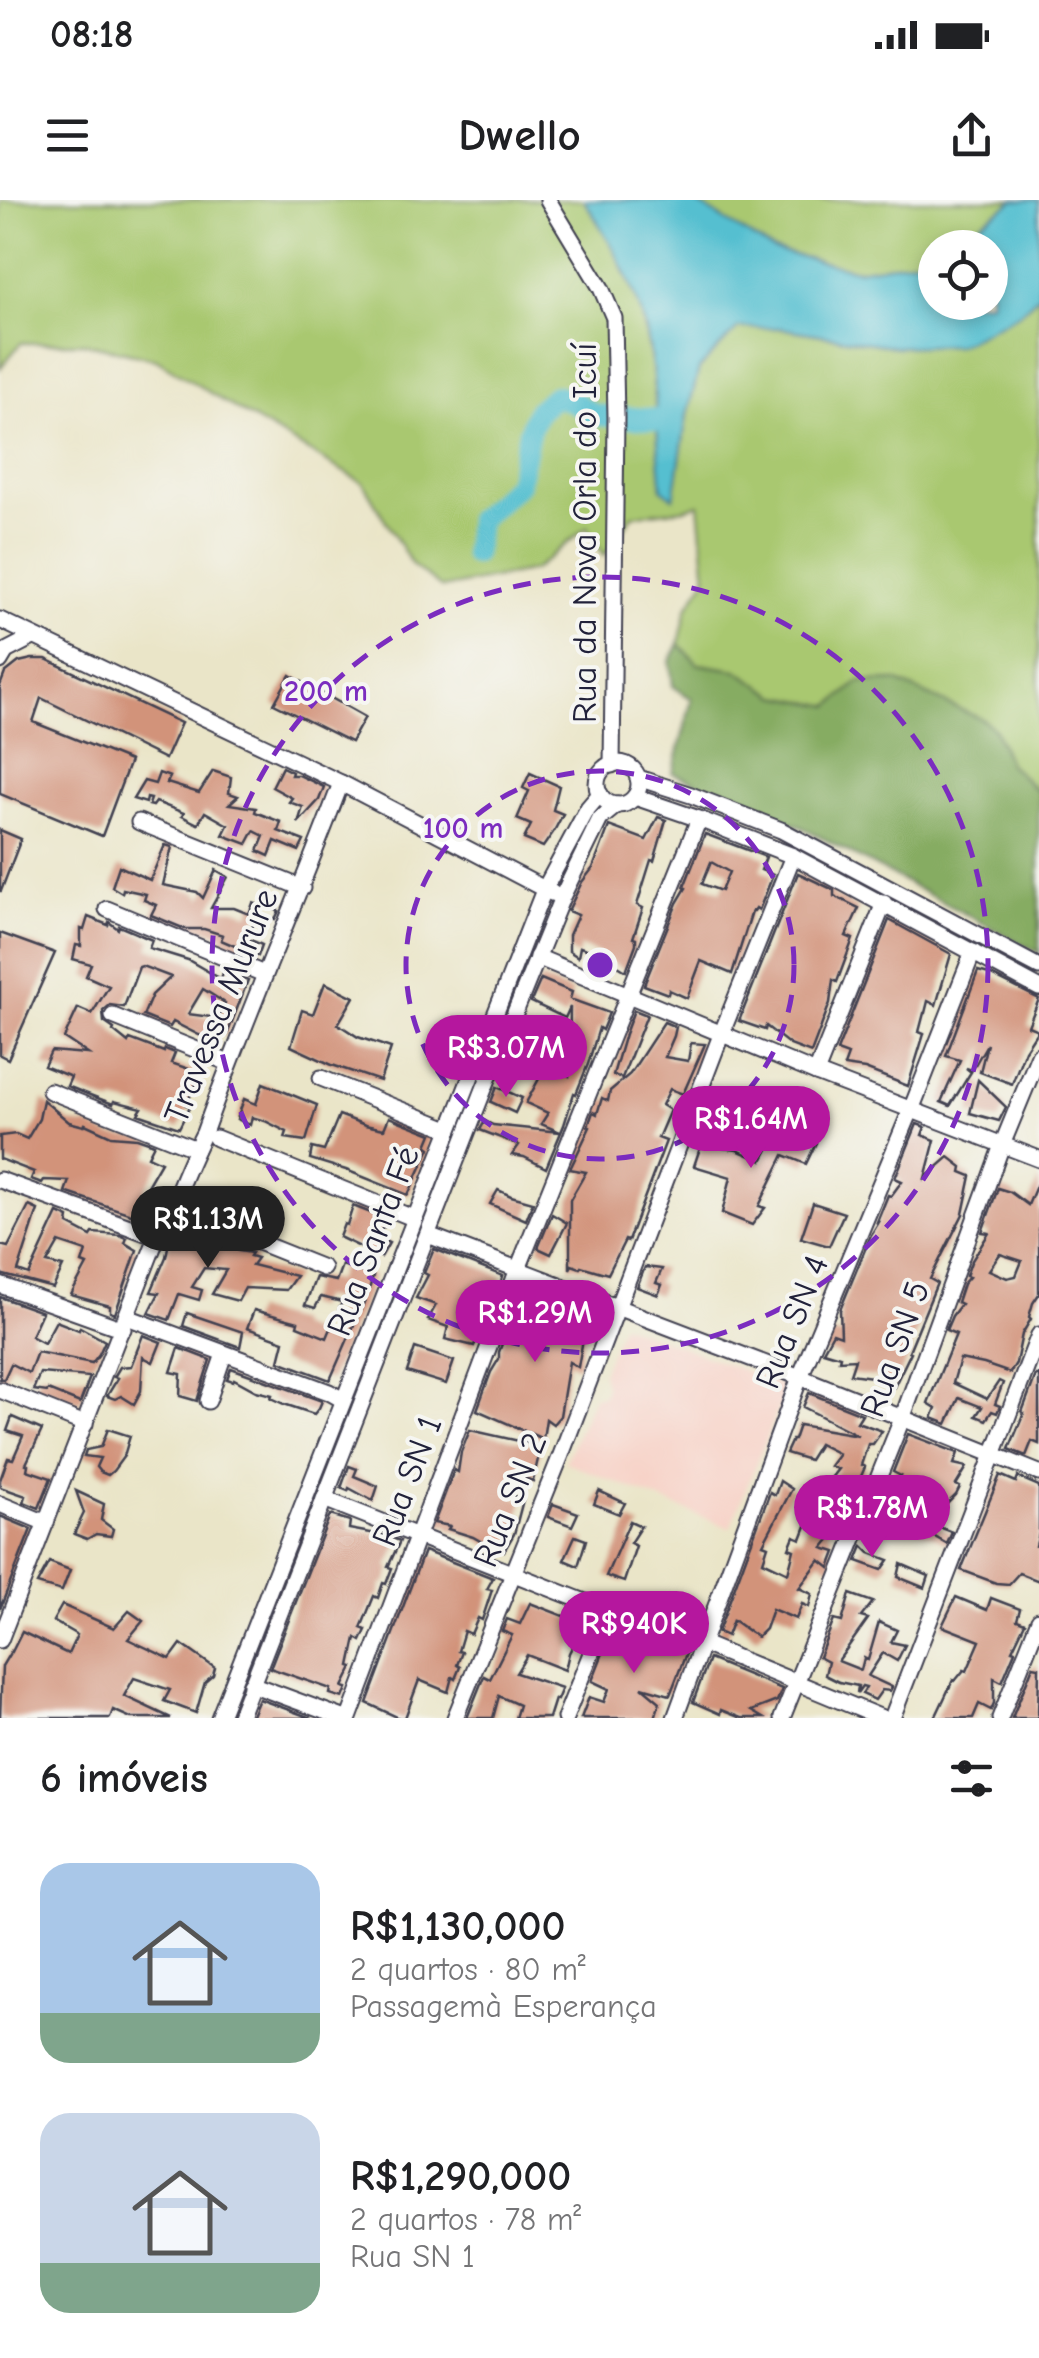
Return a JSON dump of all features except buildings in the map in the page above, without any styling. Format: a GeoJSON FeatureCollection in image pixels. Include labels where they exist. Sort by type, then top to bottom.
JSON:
{"type":"FeatureCollection","features":[{"type":"Feature","properties":{"kind":"street","name":"Rua da Nova Orla do Icuí"},"geometry":{"type":"LineString","coordinates":[[548,200],[601,288],[614,318],[612,764]]}},
{"type":"Feature","properties":{"kind":"street"},"geometry":{"type":"LineString","coordinates":[[0,620],[340,784],[562,897]]}},
{"type":"Feature","properties":{"kind":"street"},"geometry":{"type":"LineString","coordinates":[[0,661],[6,650],[33,637]]}},
{"type":"Feature","properties":{"kind":"street"},"geometry":{"type":"LineString","coordinates":[[612,764],[625,764],[638,778],[635,797],[624,804],[617,805],[600,794],[598,780],[612,764]]}},
{"type":"Feature","properties":{"kind":"street"},"geometry":{"type":"LineString","coordinates":[[638,778],[781,830],[1039,967]]}},
{"type":"Feature","properties":{"kind":"street","name":"Travessa Murure"},"geometry":{"type":"LineString","coordinates":[[0,1640],[6,1607],[46,1523],[157,1237],[173,1208],[264,974],[302,888],[340,784]]}},
{"type":"Feature","properties":{"kind":"street","name":"Rua Santa Fé"},"geometry":{"type":"LineString","coordinates":[[218,1718],[544,890],[588,808],[600,794]]}},
{"type":"Feature","properties":{"kind":"street"},"geometry":{"type":"LineString","coordinates":[[635,797],[793,856],[1039,988]]}},
{"type":"Feature","properties":{"kind":"street","name":"Rua Santa Fé"},"geometry":{"type":"LineString","coordinates":[[240,1718],[537,957],[600,818],[617,805]]}},
{"type":"Feature","properties":{"kind":"street","name":"Rua SN 1"},"geometry":{"type":"LineString","coordinates":[[346,1718],[698,818]]}},
{"type":"Feature","properties":{"kind":"street"},"geometry":{"type":"LineString","coordinates":[[139,822],[302,888]]}},
{"type":"Feature","properties":{"kind":"street","name":"Rua SN 2"},"geometry":{"type":"LineString","coordinates":[[454,1718],[562,1455],[793,856]]}},
{"type":"Feature","properties":{"kind":"street"},"geometry":{"type":"LineString","coordinates":[[816,1073],[884,904]]}},
{"type":"Feature","properties":{"kind":"street"},"geometry":{"type":"LineString","coordinates":[[107,910],[264,974]]}},
{"type":"Feature","properties":{"kind":"street","name":"Rua SN 4"},"geometry":{"type":"LineString","coordinates":[[675,1718],[800,1378],[973,952]]}},
{"type":"Feature","properties":{"kind":"street"},"geometry":{"type":"LineString","coordinates":[[537,957],[721,1035],[1039,1160]]}},
{"type":"Feature","properties":{"kind":"street"},"geometry":{"type":"LineString","coordinates":[[112,1016],[229,1063]]}},
{"type":"Feature","properties":{"kind":"street","name":"Rua SN 5"},"geometry":{"type":"LineString","coordinates":[[782,1718],[902,1419],[1039,1055]]}},
{"type":"Feature","properties":{"kind":"street"},"geometry":{"type":"LineString","coordinates":[[320,1078],[448,1129]]}},
{"type":"Feature","properties":{"kind":"street"},"geometry":{"type":"LineString","coordinates":[[468,1081],[484,1089]]}},
{"type":"Feature","properties":{"kind":"street"},"geometry":{"type":"LineString","coordinates":[[50,1091],[196,1149]]}},
{"type":"Feature","properties":{"kind":"street"},"geometry":{"type":"LineString","coordinates":[[216,1138],[414,1218]]}},
{"type":"Feature","properties":{"kind":"street"},"geometry":{"type":"LineString","coordinates":[[0,1180],[157,1237]]}},
{"type":"Feature","properties":{"kind":"street"},"geometry":{"type":"LineString","coordinates":[[173,1208],[323,1268]]}},
{"type":"Feature","properties":{"kind":"street"},"geometry":{"type":"LineString","coordinates":[[428,1234],[1039,1472]]}},
{"type":"Feature","properties":{"kind":"street"},"geometry":{"type":"LineString","coordinates":[[0,1284],[224,1354],[343,1400]]}},
{"type":"Feature","properties":{"kind":"street"},"geometry":{"type":"LineString","coordinates":[[892,1718],[1039,1335]]}},
{"type":"Feature","properties":{"kind":"street"},"geometry":{"type":"LineString","coordinates":[[208,1401],[224,1354]]}},
{"type":"Feature","properties":{"kind":"street"},"geometry":{"type":"LineString","coordinates":[[0,1390],[84,1424]]}},
{"type":"Feature","properties":{"kind":"street"},"geometry":{"type":"LineString","coordinates":[[324,1499],[608,1611],[703,1644],[882,1718]]}},
{"type":"Feature","properties":{"kind":"street"},"geometry":{"type":"LineString","coordinates":[[0,1504],[46,1523]]}},
{"type":"Feature","properties":{"kind":"street"},"geometry":{"type":"LineString","coordinates":[[565,1718],[608,1611]]}},
{"type":"Feature","properties":{"kind":"street"},"geometry":{"type":"LineString","coordinates":[[1000,1718],[1039,1620]]}},
{"type":"Feature","properties":{"kind":"street"},"geometry":{"type":"LineString","coordinates":[[251,1684],[346,1718]]}},
{"type":"Feature","properties":{"kind":"shaded area"},"geometry":{"type":"Polygon","coordinates":[[[622,1324],[787,1387],[730,1528],[565,1462],[594,1396],[603,1396],[606,1388],[602,1373],[622,1324]]]}},
{"type":"Feature","properties":{"kind":"green space"},"geometry":{"type":"Polygon","coordinates":[[[0,200],[584,200],[611,242],[640,306],[652,366],[662,489],[674,497],[699,369],[738,327],[779,328],[895,347],[1008,320],[1039,295],[1039,793],[1009,764],[995,730],[859,682],[831,706],[777,696],[736,670],[698,664],[679,644],[687,608],[706,579],[699,504],[633,515],[604,556],[587,527],[534,570],[442,588],[412,565],[363,483],[156,359],[84,343],[21,343],[0,368],[0,200]]]}},
{"type":"Feature","properties":{"kind":"green space"},"geometry":{"type":"Polygon","coordinates":[[[692,200],[1015,200],[971,230],[918,230],[918,260],[857,270],[773,250],[692,200]]]}},
{"type":"Feature","properties":{"kind":"green space"},"geometry":{"type":"Polygon","coordinates":[[[679,644],[698,664],[736,670],[777,696],[830,706],[859,682],[896,681],[984,720],[995,730],[1009,764],[1039,793],[1039,953],[801,827],[673,773],[692,699],[673,686],[670,662],[679,644]]]}},
{"type":"Feature","properties":{"kind":"water"},"geometry":{"type":"Polygon","coordinates":[[[584,200],[692,200],[773,250],[857,270],[918,260],[918,320],[1006,320],[958,345],[895,347],[779,328],[738,328],[699,369],[687,415],[674,498],[662,489],[653,370],[644,324],[633,289],[584,200]]]}},
{"type":"Feature","properties":{"kind":"water"},"geometry":{"type":"Polygon","coordinates":[[[1015,200],[1039,200],[1039,295],[1008,319],[1008,230],[971,230],[1015,200]]]}},
{"type":"Feature","properties":{"kind":"waterway"},"geometry":{"type":"LineString","coordinates":[[474,554],[478,520],[518,484],[537,411],[555,396],[595,415],[660,420],[672,410],[674,401]]}}]}
